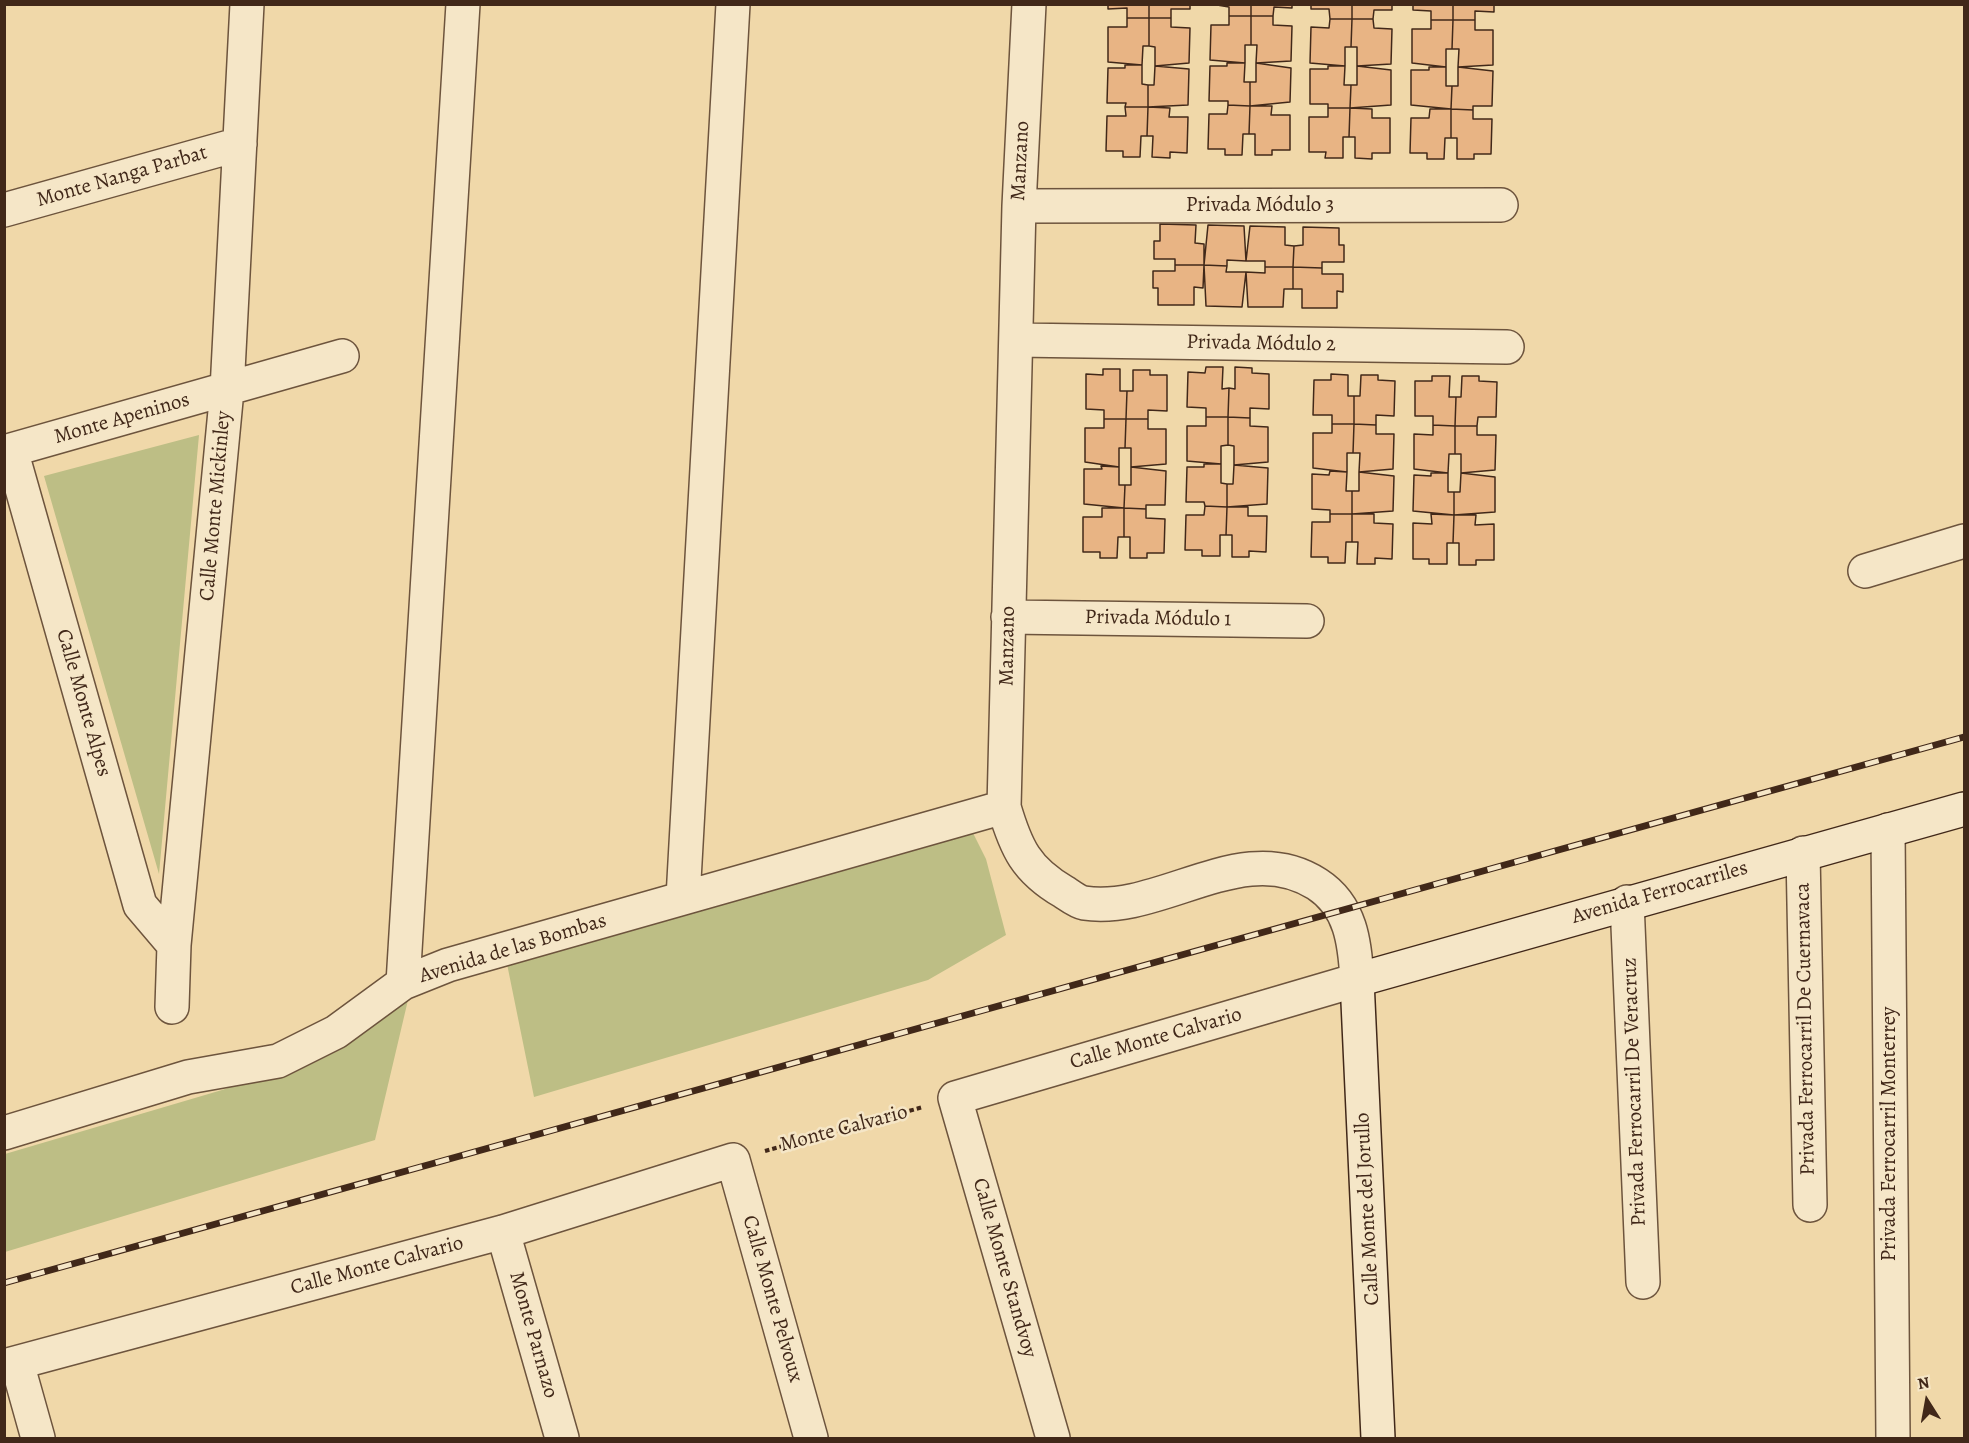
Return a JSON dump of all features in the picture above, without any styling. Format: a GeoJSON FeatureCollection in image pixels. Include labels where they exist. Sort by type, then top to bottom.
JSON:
{"type":"FeatureCollection","features":[{"type":"Feature","properties":{"kind":"street","name":"Calle Monte Mickinley"},"geometry":{"type":"LineString","coordinates":[[172,1007],[174,945],[226,390],[247,4]]}},
{"type":"Feature","properties":{"kind":"street"},"geometry":{"type":"LineString","coordinates":[[403,983],[463,4]]}},
{"type":"Feature","properties":{"kind":"street"},"geometry":{"type":"LineString","coordinates":[[683,898],[733,4]]}},
{"type":"Feature","properties":{"kind":"street","name":"Manzano"},"geometry":{"type":"LineString","coordinates":[[1029,4],[1019,206],[1004,807],[1015,844],[1043,879],[1082,903],[1127,903],[1233,872],[1273,869],[1306,877],[1328,891],[1344,911],[1355,947],[1357,980]]}},
{"type":"Feature","properties":{"kind":"street","name":"Monte Nanga Parbat"},"geometry":{"type":"LineString","coordinates":[[4,210],[240,144]]}},
{"type":"Feature","properties":{"kind":"street","name":"Privada Módulo 3"},"geometry":{"type":"LineString","coordinates":[[1019,206],[1501,205]]}},
{"type":"Feature","properties":{"kind":"street","name":"Privada Módulo 2"},"geometry":{"type":"LineString","coordinates":[[1016,340],[1507,347]]}},
{"type":"Feature","properties":{"kind":"street","name":"Monte Apeninos"},"geometry":{"type":"LineString","coordinates":[[8,451],[342,356]]}},
{"type":"Feature","properties":{"kind":"street","name":"Calle Monte Alpes"},"geometry":{"type":"LineString","coordinates":[[8,451],[140,905],[174,945]]}},
{"type":"Feature","properties":{"kind":"street"},"geometry":{"type":"LineString","coordinates":[[1865,571],[1965,542]]}},
{"type":"Feature","properties":{"kind":"street","name":"Privada Módulo 1"},"geometry":{"type":"LineString","coordinates":[[1008,617],[1307,621]]}},
{"type":"Feature","properties":{"kind":"street","name":"Avenida de las Bombas"},"geometry":{"type":"LineString","coordinates":[[4,1133],[188,1077],[278,1061],[336,1032],[403,983],[448,965],[1004,807]]}},
{"type":"Feature","properties":{"kind":"street","name":"Avenida Ferrocarriles"},"geometry":{"type":"LineString","coordinates":[[1357,980],[1627,902],[1965,809]]}},
{"type":"Feature","properties":{"kind":"street","name":"Privada Ferrocarril Monterrey"},"geometry":{"type":"LineString","coordinates":[[1888,830],[1893,1438]]}},
{"type":"Feature","properties":{"kind":"street","name":"Privada Ferrocarril De Cuernavaca"},"geometry":{"type":"LineString","coordinates":[[1803,853],[1810,1205]]}},
{"type":"Feature","properties":{"kind":"street","name":"Privada Ferrocarril De Veracruz"},"geometry":{"type":"LineString","coordinates":[[1627,902],[1643,1282]]}},
{"type":"Feature","properties":{"kind":"street","name":"Calle Monte Calvario"},"geometry":{"type":"LineString","coordinates":[[955,1098],[1357,980]]}},
{"type":"Feature","properties":{"kind":"street","name":"Calle Monte del Jorullo"},"geometry":{"type":"LineString","coordinates":[[1357,980],[1378,1438]]}},
{"type":"Feature","properties":{"kind":"street","name":"Calle Monte Standvoy"},"geometry":{"type":"LineString","coordinates":[[955,1098],[1053,1438]]}},
{"type":"Feature","properties":{"kind":"street","name":"Calle Monte Calvario"},"geometry":{"type":"LineString","coordinates":[[11,1364],[503,1232],[734,1160]]}},
{"type":"Feature","properties":{"kind":"street","name":"Calle Monte Pelvoux"},"geometry":{"type":"LineString","coordinates":[[734,1160],[811,1438]]}},
{"type":"Feature","properties":{"kind":"street","name":"Monte Parnazo"},"geometry":{"type":"LineString","coordinates":[[503,1232],[562,1438]]}},
{"type":"Feature","properties":{"kind":"street"},"geometry":{"type":"LineString","coordinates":[[11,1364],[38,1438]]}},
{"type":"Feature","properties":{"kind":"path","name":"Monte Calvario"},"geometry":{"type":"LineString","coordinates":[[734,1160],[955,1098]]}},
{"type":"Feature","properties":{"kind":"green space"},"geometry":{"type":"Polygon","coordinates":[[[199,435],[159,874],[44,476],[199,435]]]}},
{"type":"Feature","properties":{"kind":"green space"},"geometry":{"type":"Polygon","coordinates":[[[970,827],[986,859],[1006,935],[928,980],[534,1097],[506,959],[970,827]]]}},
{"type":"Feature","properties":{"kind":"green space"},"geometry":{"type":"Polygon","coordinates":[[[408,1000],[375,1140],[5,1252],[5,1154],[222,1090],[337,1049],[408,1000]]]}},
{"type":"Feature","properties":{"kind":"building"},"geometry":{"type":"Polygon","coordinates":[[[1108,4],[1149,4],[1149,18],[1127,18],[1127,8],[1108,9],[1108,4]]]}},
{"type":"Feature","properties":{"kind":"building"},"geometry":{"type":"Polygon","coordinates":[[[1149,4],[1190,4],[1190,9],[1171,9],[1171,18],[1149,18],[1149,4]]]}},
{"type":"Feature","properties":{"kind":"building"},"geometry":{"type":"Polygon","coordinates":[[[1211,4],[1251,4],[1251,16],[1229,16],[1229,7],[1211,4]]]}},
{"type":"Feature","properties":{"kind":"building"},"geometry":{"type":"Polygon","coordinates":[[[1251,4],[1292,4],[1292,8],[1274,7],[1273,16],[1251,16],[1251,4]]]}},
{"type":"Feature","properties":{"kind":"building"},"geometry":{"type":"Polygon","coordinates":[[[1311,4],[1352,4],[1352,19],[1330,19],[1329,9],[1311,9],[1311,4]]]}},
{"type":"Feature","properties":{"kind":"building"},"geometry":{"type":"Polygon","coordinates":[[[1352,4],[1392,4],[1392,10],[1374,10],[1373,19],[1352,19],[1352,4]]]}},
{"type":"Feature","properties":{"kind":"building"},"geometry":{"type":"Polygon","coordinates":[[[1413,4],[1453,4],[1453,20],[1431,20],[1431,11],[1413,10],[1413,4]]]}},
{"type":"Feature","properties":{"kind":"building"},"geometry":{"type":"Polygon","coordinates":[[[1453,4],[1494,4],[1494,12],[1475,11],[1475,20],[1453,20],[1453,4]]]}},
{"type":"Feature","properties":{"kind":"building"},"geometry":{"type":"Polygon","coordinates":[[[1229,16],[1251,16],[1251,45],[1245,45],[1245,63],[1210,60],[1211,25],[1229,25],[1229,16]]]}},
{"type":"Feature","properties":{"kind":"building"},"geometry":{"type":"Polygon","coordinates":[[[1251,16],[1273,16],[1273,25],[1292,26],[1291,61],[1256,63],[1257,45],[1251,45],[1251,16]]]}},
{"type":"Feature","properties":{"kind":"building"},"geometry":{"type":"Polygon","coordinates":[[[1127,18],[1149,18],[1149,46],[1143,46],[1142,65],[1108,62],[1108,27],[1127,27],[1127,18]]]}},
{"type":"Feature","properties":{"kind":"building"},"geometry":{"type":"Polygon","coordinates":[[[1149,18],[1171,18],[1171,27],[1190,28],[1189,63],[1155,66],[1155,47],[1149,46],[1149,18]]]}},
{"type":"Feature","properties":{"kind":"building"},"geometry":{"type":"Polygon","coordinates":[[[1330,19],[1352,19],[1351,47],[1345,47],[1345,66],[1310,63],[1311,27],[1329,28],[1330,19]]]}},
{"type":"Feature","properties":{"kind":"building"},"geometry":{"type":"Polygon","coordinates":[[[1352,19],[1373,19],[1374,28],[1392,29],[1391,64],[1357,66],[1357,47],[1351,47],[1352,19]]]}},
{"type":"Feature","properties":{"kind":"building"},"geometry":{"type":"Polygon","coordinates":[[[1431,20],[1453,20],[1452,49],[1446,49],[1446,67],[1412,63],[1412,29],[1431,29],[1431,20]]]}},
{"type":"Feature","properties":{"kind":"building"},"geometry":{"type":"Polygon","coordinates":[[[1453,20],[1475,20],[1475,30],[1493,30],[1493,65],[1458,67],[1459,49],[1452,49],[1453,20]]]}},
{"type":"Feature","properties":{"kind":"building"},"geometry":{"type":"Polygon","coordinates":[[[1227,63],[1245,63],[1244,82],[1250,82],[1250,106],[1228,105],[1228,101],[1209,101],[1210,66],[1227,66],[1227,63]]]}},
{"type":"Feature","properties":{"kind":"building"},"geometry":{"type":"Polygon","coordinates":[[[1256,63],[1291,68],[1290,102],[1250,106],[1250,82],[1256,82],[1256,63]]]}},
{"type":"Feature","properties":{"kind":"building"},"geometry":{"type":"Polygon","coordinates":[[[1125,65],[1142,65],[1142,84],[1148,85],[1148,107],[1125,107],[1126,103],[1107,103],[1108,68],[1125,68],[1125,65]]]}},
{"type":"Feature","properties":{"kind":"building"},"geometry":{"type":"Polygon","coordinates":[[[1155,66],[1189,69],[1188,105],[1148,107],[1148,85],[1154,85],[1155,66]]]}},
{"type":"Feature","properties":{"kind":"building"},"geometry":{"type":"Polygon","coordinates":[[[1328,66],[1345,66],[1344,85],[1351,85],[1350,108],[1328,108],[1328,104],[1310,104],[1310,69],[1328,69],[1328,66]]]}},
{"type":"Feature","properties":{"kind":"building"},"geometry":{"type":"Polygon","coordinates":[[[1357,66],[1391,70],[1391,105],[1350,108],[1351,85],[1357,85],[1357,66]]]}},
{"type":"Feature","properties":{"kind":"building"},"geometry":{"type":"Polygon","coordinates":[[[1429,67],[1446,67],[1446,86],[1452,86],[1451,109],[1411,105],[1411,70],[1429,70],[1429,67]]]}},
{"type":"Feature","properties":{"kind":"building"},"geometry":{"type":"Polygon","coordinates":[[[1458,67],[1493,71],[1492,106],[1473,106],[1473,110],[1451,109],[1452,86],[1458,86],[1458,67]]]}},
{"type":"Feature","properties":{"kind":"building"},"geometry":{"type":"Polygon","coordinates":[[[1228,105],[1250,106],[1249,134],[1243,134],[1242,155],[1225,155],[1225,149],[1208,149],[1209,114],[1227,114],[1228,105]]]}},
{"type":"Feature","properties":{"kind":"building"},"geometry":{"type":"Polygon","coordinates":[[[1250,106],[1272,106],[1271,115],[1290,115],[1290,150],[1272,150],[1272,155],[1255,155],[1255,134],[1249,134],[1250,106]]]}},
{"type":"Feature","properties":{"kind":"building"},"geometry":{"type":"Polygon","coordinates":[[[1125,107],[1148,107],[1147,136],[1141,136],[1140,157],[1123,157],[1123,151],[1106,151],[1107,116],[1126,116],[1125,107]]]}},
{"type":"Feature","properties":{"kind":"building"},"geometry":{"type":"Polygon","coordinates":[[[1148,107],[1170,108],[1169,117],[1188,117],[1187,153],[1170,152],[1170,158],[1152,157],[1153,136],[1147,136],[1148,107]]]}},
{"type":"Feature","properties":{"kind":"building"},"geometry":{"type":"Polygon","coordinates":[[[1328,108],[1350,108],[1349,137],[1343,137],[1343,158],[1325,158],[1326,152],[1309,152],[1309,117],[1328,117],[1328,108]]]}},
{"type":"Feature","properties":{"kind":"building"},"geometry":{"type":"Polygon","coordinates":[[[1350,108],[1372,109],[1372,118],[1390,118],[1390,153],[1372,153],[1372,159],[1355,158],[1355,137],[1349,137],[1350,108]]]}},
{"type":"Feature","properties":{"kind":"building"},"geometry":{"type":"Polygon","coordinates":[[[1430,109],[1451,109],[1451,138],[1445,138],[1444,159],[1427,159],[1427,153],[1410,153],[1411,118],[1429,118],[1430,109]]]}},
{"type":"Feature","properties":{"kind":"building"},"geometry":{"type":"Polygon","coordinates":[[[1451,109],[1473,110],[1473,119],[1492,119],[1491,154],[1474,154],[1474,159],[1457,159],[1457,138],[1451,138],[1451,109]]]}},
{"type":"Feature","properties":{"kind":"building"},"geometry":{"type":"Polygon","coordinates":[[[1160,224],[1196,225],[1195,243],[1204,244],[1204,265],[1175,265],[1175,259],[1154,259],[1154,241],[1160,241],[1160,224]]]}},
{"type":"Feature","properties":{"kind":"building"},"geometry":{"type":"Polygon","coordinates":[[[1208,225],[1244,226],[1246,261],[1227,260],[1227,266],[1204,265],[1208,225]]]}},
{"type":"Feature","properties":{"kind":"building"},"geometry":{"type":"Polygon","coordinates":[[[1250,226],[1285,227],[1285,245],[1294,246],[1293,267],[1265,267],[1265,261],[1246,261],[1250,226]]]}},
{"type":"Feature","properties":{"kind":"building"},"geometry":{"type":"Polygon","coordinates":[[[1303,227],[1339,228],[1339,245],[1344,245],[1344,262],[1322,262],[1322,268],[1293,267],[1294,246],[1303,245],[1303,227]]]}},
{"type":"Feature","properties":{"kind":"building"},"geometry":{"type":"Polygon","coordinates":[[[1175,265],[1204,265],[1203,288],[1194,287],[1194,305],[1158,305],[1158,288],[1153,288],[1153,271],[1175,271],[1175,265]]]}},
{"type":"Feature","properties":{"kind":"building"},"geometry":{"type":"Polygon","coordinates":[[[1204,265],[1227,266],[1226,272],[1246,272],[1242,307],[1206,306],[1204,265]]]}},
{"type":"Feature","properties":{"kind":"building"},"geometry":{"type":"Polygon","coordinates":[[[1265,267],[1293,267],[1293,289],[1284,289],[1283,307],[1248,307],[1246,272],[1265,273],[1265,267]]]}},
{"type":"Feature","properties":{"kind":"building"},"geometry":{"type":"Polygon","coordinates":[[[1293,267],[1322,268],[1322,274],[1343,274],[1343,292],[1337,291],[1337,308],[1302,308],[1302,289],[1293,289],[1293,267]]]}},
{"type":"Feature","properties":{"kind":"building"},"geometry":{"type":"Polygon","coordinates":[[[1206,367],[1223,367],[1222,389],[1229,388],[1228,417],[1206,417],[1206,408],[1187,407],[1188,372],[1205,373],[1206,367]]]}},
{"type":"Feature","properties":{"kind":"building"},"geometry":{"type":"Polygon","coordinates":[[[1235,367],[1252,368],[1252,373],[1269,374],[1269,409],[1250,408],[1250,418],[1228,417],[1229,388],[1235,389],[1235,367]]]}},
{"type":"Feature","properties":{"kind":"building"},"geometry":{"type":"Polygon","coordinates":[[[1103,369],[1120,369],[1120,391],[1127,391],[1126,419],[1104,419],[1104,410],[1086,409],[1086,374],[1103,375],[1103,369]]]}},
{"type":"Feature","properties":{"kind":"building"},"geometry":{"type":"Polygon","coordinates":[[[1133,370],[1150,370],[1150,375],[1167,375],[1167,411],[1148,410],[1148,419],[1126,419],[1127,391],[1133,391],[1133,370]]]}},
{"type":"Feature","properties":{"kind":"building"},"geometry":{"type":"Polygon","coordinates":[[[1331,374],[1348,375],[1348,396],[1354,396],[1354,424],[1332,424],[1332,415],[1313,415],[1314,380],[1331,380],[1331,374]]]}},
{"type":"Feature","properties":{"kind":"building"},"geometry":{"type":"Polygon","coordinates":[[[1361,375],[1378,375],[1378,380],[1395,381],[1394,416],[1376,415],[1376,425],[1354,424],[1354,396],[1360,396],[1361,375]]]}},
{"type":"Feature","properties":{"kind":"building"},"geometry":{"type":"Polygon","coordinates":[[[1432,376],[1450,376],[1449,397],[1456,397],[1455,426],[1433,425],[1433,416],[1415,416],[1415,381],[1432,381],[1432,376]]]}},
{"type":"Feature","properties":{"kind":"building"},"geometry":{"type":"Polygon","coordinates":[[[1462,376],[1479,376],[1479,381],[1497,382],[1496,417],[1478,417],[1477,426],[1455,426],[1456,397],[1461,397],[1462,376]]]}},
{"type":"Feature","properties":{"kind":"building"},"geometry":{"type":"Polygon","coordinates":[[[1206,417],[1228,417],[1228,445],[1221,446],[1221,464],[1187,461],[1187,426],[1206,426],[1206,417]]]}},
{"type":"Feature","properties":{"kind":"building"},"geometry":{"type":"Polygon","coordinates":[[[1228,417],[1250,418],[1250,426],[1268,427],[1268,462],[1234,465],[1234,446],[1228,445],[1228,417]]]}},
{"type":"Feature","properties":{"kind":"building"},"geometry":{"type":"Polygon","coordinates":[[[1104,419],[1126,419],[1125,448],[1119,448],[1119,467],[1085,462],[1085,428],[1104,428],[1104,419]]]}},
{"type":"Feature","properties":{"kind":"building"},"geometry":{"type":"Polygon","coordinates":[[[1126,419],[1148,419],[1148,429],[1166,429],[1166,464],[1131,467],[1131,448],[1125,448],[1126,419]]]}},
{"type":"Feature","properties":{"kind":"building"},"geometry":{"type":"Polygon","coordinates":[[[1332,424],[1354,424],[1353,453],[1347,453],[1347,472],[1313,468],[1313,433],[1332,433],[1332,424]]]}},
{"type":"Feature","properties":{"kind":"building"},"geometry":{"type":"Polygon","coordinates":[[[1354,424],[1376,425],[1376,434],[1394,434],[1393,469],[1359,472],[1360,453],[1353,453],[1354,424]]]}},
{"type":"Feature","properties":{"kind":"building"},"geometry":{"type":"Polygon","coordinates":[[[1433,425],[1455,426],[1455,454],[1449,454],[1448,473],[1414,469],[1414,434],[1433,435],[1433,425]]]}},
{"type":"Feature","properties":{"kind":"building"},"geometry":{"type":"Polygon","coordinates":[[[1455,426],[1477,426],[1477,435],[1496,435],[1495,470],[1461,473],[1461,454],[1455,454],[1455,426]]]}},
{"type":"Feature","properties":{"kind":"building"},"geometry":{"type":"Polygon","coordinates":[[[1204,464],[1221,464],[1221,483],[1227,484],[1227,507],[1205,506],[1204,502],[1186,502],[1187,467],[1204,467],[1204,464]]]}},
{"type":"Feature","properties":{"kind":"building"},"geometry":{"type":"Polygon","coordinates":[[[1234,465],[1268,468],[1267,504],[1227,507],[1227,484],[1233,484],[1234,465]]]}},
{"type":"Feature","properties":{"kind":"building"},"geometry":{"type":"Polygon","coordinates":[[[1101,466],[1119,467],[1119,485],[1125,485],[1124,508],[1084,504],[1084,469],[1102,469],[1101,466]]]}},
{"type":"Feature","properties":{"kind":"building"},"geometry":{"type":"Polygon","coordinates":[[[1131,467],[1166,471],[1165,505],[1146,505],[1146,509],[1124,508],[1125,485],[1131,485],[1131,467]]]}},
{"type":"Feature","properties":{"kind":"building"},"geometry":{"type":"Polygon","coordinates":[[[1330,471],[1347,472],[1346,491],[1352,491],[1352,514],[1330,514],[1330,510],[1312,509],[1312,474],[1329,475],[1330,471]]]}},
{"type":"Feature","properties":{"kind":"building"},"geometry":{"type":"Polygon","coordinates":[[[1359,472],[1394,476],[1393,511],[1352,514],[1352,491],[1359,491],[1359,472]]]}},
{"type":"Feature","properties":{"kind":"building"},"geometry":{"type":"Polygon","coordinates":[[[1431,473],[1448,473],[1448,492],[1454,492],[1454,515],[1413,511],[1414,475],[1431,476],[1431,473]]]}},
{"type":"Feature","properties":{"kind":"building"},"geometry":{"type":"Polygon","coordinates":[[[1461,473],[1495,477],[1495,512],[1454,515],[1454,492],[1460,492],[1461,473]]]}},
{"type":"Feature","properties":{"kind":"building"},"geometry":{"type":"Polygon","coordinates":[[[1205,506],[1227,507],[1226,535],[1220,535],[1220,556],[1202,556],[1202,550],[1185,550],[1186,515],[1204,515],[1205,506]]]}},
{"type":"Feature","properties":{"kind":"building"},"geometry":{"type":"Polygon","coordinates":[[[1227,507],[1248,507],[1248,516],[1267,516],[1266,552],[1249,551],[1249,557],[1232,557],[1232,535],[1226,535],[1227,507]]]}},
{"type":"Feature","properties":{"kind":"building"},"geometry":{"type":"Polygon","coordinates":[[[1102,508],[1124,508],[1124,537],[1118,537],[1117,558],[1100,558],[1100,552],[1083,552],[1083,517],[1102,517],[1102,508]]]}},
{"type":"Feature","properties":{"kind":"building"},"geometry":{"type":"Polygon","coordinates":[[[1124,508],[1146,509],[1146,518],[1165,519],[1164,553],[1147,553],[1147,558],[1130,558],[1130,537],[1124,537],[1124,508]]]}},
{"type":"Feature","properties":{"kind":"building"},"geometry":{"type":"Polygon","coordinates":[[[1330,514],[1352,514],[1352,542],[1346,542],[1345,563],[1328,563],[1328,557],[1311,557],[1312,522],[1330,522],[1330,514]]]}},
{"type":"Feature","properties":{"kind":"building"},"geometry":{"type":"Polygon","coordinates":[[[1352,514],[1374,514],[1374,523],[1393,524],[1392,559],[1375,558],[1375,564],[1357,564],[1358,542],[1352,542],[1352,514]]]}},
{"type":"Feature","properties":{"kind":"building"},"geometry":{"type":"Polygon","coordinates":[[[1431,514],[1454,515],[1453,543],[1447,543],[1447,564],[1429,564],[1429,559],[1413,559],[1413,523],[1432,524],[1431,514]]]}},
{"type":"Feature","properties":{"kind":"building"},"geometry":{"type":"Polygon","coordinates":[[[1454,515],[1476,515],[1475,525],[1494,524],[1494,560],[1476,560],[1476,565],[1459,565],[1459,543],[1453,543],[1454,515]]]}},
{"type":"Feature","properties":{"kind":"railway"},"geometry":{"type":"LineString","coordinates":[[4,1283],[1964,737]]}}]}
